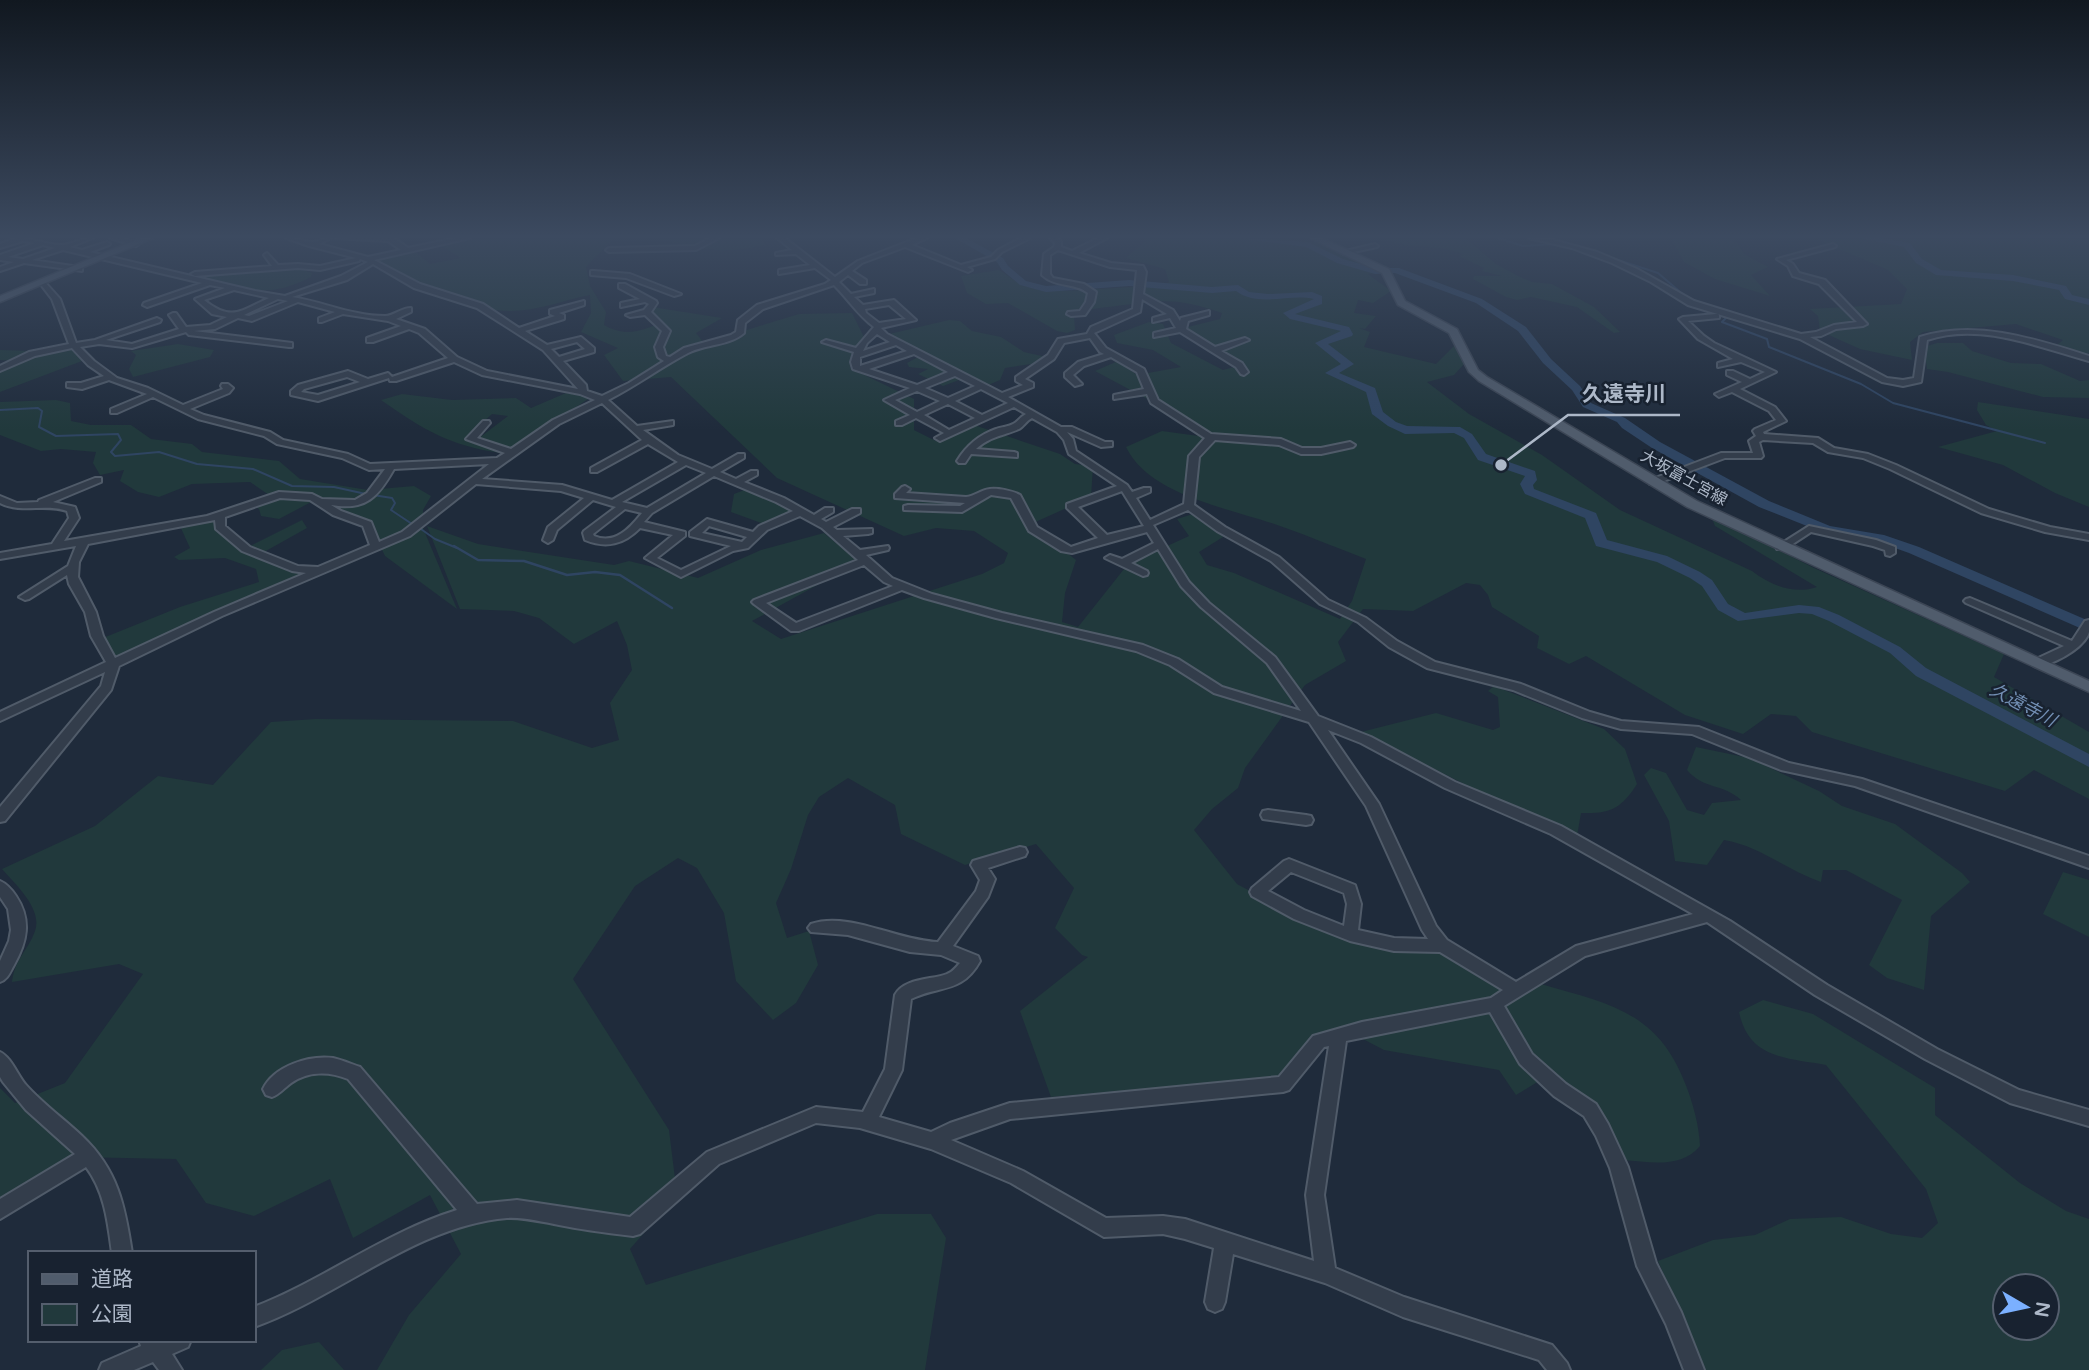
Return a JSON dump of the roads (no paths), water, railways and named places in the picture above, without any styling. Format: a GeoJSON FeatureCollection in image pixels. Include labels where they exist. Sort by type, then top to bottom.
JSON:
{"type":"FeatureCollection","features":[{"type":"Feature","properties":{"kind":"main road","name":"大坂富士宮線"},"geometry":{"type":"LineString","coordinates":[[1400,302],[1452,331],[1474,372],[1483,379],[1653,482],[1781,547],[2089,687]]}},
{"type":"Feature","properties":{"kind":"street"},"geometry":{"type":"LineString","coordinates":[[56,302],[73,345],[110,377],[225,425],[267,433],[281,442],[345,456],[369,467],[499,461]]}},
{"type":"Feature","properties":{"kind":"street"},"geometry":{"type":"LineString","coordinates":[[146,305],[155,302]]}},
{"type":"Feature","properties":{"kind":"street"},"geometry":{"type":"LineString","coordinates":[[203,302],[215,312],[249,318],[293,302]]}},
{"type":"Feature","properties":{"kind":"street"},"geometry":{"type":"LineString","coordinates":[[0,369],[32,355],[73,345],[92,343],[131,346],[182,331],[212,327],[269,302]]}},
{"type":"Feature","properties":{"kind":"street"},"geometry":{"type":"LineString","coordinates":[[305,302],[342,312],[389,319],[409,326],[427,334],[454,359],[485,373],[582,392],[602,399],[648,440],[685,462],[737,482],[826,526],[888,580],[902,586],[1000,616],[1139,648],[1174,662],[1217,690],[1313,719],[1366,740],[1450,785],[1556,830],[1709,916],[1821,990],[1931,1054],[2016,1097],[2089,1118]]}},
{"type":"Feature","properties":{"kind":"street"},"geometry":{"type":"LineString","coordinates":[[467,302],[480,306],[547,348],[583,387],[582,392]]}},
{"type":"Feature","properties":{"kind":"street"},"geometry":{"type":"LineString","coordinates":[[624,304],[634,302]]}},
{"type":"Feature","properties":{"kind":"street"},"geometry":{"type":"LineString","coordinates":[[630,315],[647,312],[651,302]]}},
{"type":"Feature","properties":{"kind":"street"},"geometry":{"type":"LineString","coordinates":[[0,718],[218,614],[424,523],[499,461],[556,422],[632,385],[687,350],[734,337],[740,333],[745,317],[770,302]]}},
{"type":"Feature","properties":{"kind":"street"},"geometry":{"type":"LineString","coordinates":[[855,302],[862,314],[896,343],[916,351],[979,387],[1002,396],[1059,430],[1068,439],[1071,451],[1127,492],[1195,596],[1271,660],[1372,804],[1430,930],[1442,945],[1517,991]]}},
{"type":"Feature","properties":{"kind":"street"},"geometry":{"type":"LineString","coordinates":[[861,309],[891,302],[912,320],[878,328],[867,337],[854,365],[881,374],[891,381],[906,381],[918,386],[983,419]]}},
{"type":"Feature","properties":{"kind":"street"},"geometry":{"type":"LineString","coordinates":[[1071,314],[1082,313],[1090,302]]}},
{"type":"Feature","properties":{"kind":"street"},"geometry":{"type":"LineString","coordinates":[[1137,310],[1138,302]]}},
{"type":"Feature","properties":{"kind":"street"},"geometry":{"type":"LineString","coordinates":[[1158,302],[1182,329],[1239,365],[1244,372]]}},
{"type":"Feature","properties":{"kind":"street"},"geometry":{"type":"LineString","coordinates":[[1689,302],[1727,316],[1801,336],[1874,376],[1903,383],[1918,380],[1923,340],[1954,332],[2031,342],[2089,359]]}},
{"type":"Feature","properties":{"kind":"street"},"geometry":{"type":"LineString","coordinates":[[1801,336],[1818,334],[1834,327],[1863,324],[1841,302]]}},
{"type":"Feature","properties":{"kind":"street"},"geometry":{"type":"LineString","coordinates":[[520,330],[561,317],[553,312],[581,303]]}},
{"type":"Feature","properties":{"kind":"street"},"geometry":{"type":"LineString","coordinates":[[1182,329],[1184,320],[1203,314],[1184,307]]}},
{"type":"Feature","properties":{"kind":"street"},"geometry":{"type":"LineString","coordinates":[[389,319],[408,310]]}},
{"type":"Feature","properties":{"kind":"street"},"geometry":{"type":"LineString","coordinates":[[1091,335],[1094,329],[1137,310],[1146,314]]}},
{"type":"Feature","properties":{"kind":"street"},"geometry":{"type":"LineString","coordinates":[[322,320],[342,312]]}},
{"type":"Feature","properties":{"kind":"street"},"geometry":{"type":"LineString","coordinates":[[647,312],[666,331],[659,347],[662,357],[670,359]]}},
{"type":"Feature","properties":{"kind":"street"},"geometry":{"type":"LineString","coordinates":[[173,315],[182,331]]}},
{"type":"Feature","properties":{"kind":"street"},"geometry":{"type":"LineString","coordinates":[[1156,320],[1172,315]]}},
{"type":"Feature","properties":{"kind":"street"},"geometry":{"type":"LineString","coordinates":[[1719,394],[1772,372],[1720,350],[1690,330],[1683,319],[1727,316]]}},
{"type":"Feature","properties":{"kind":"street"},"geometry":{"type":"LineString","coordinates":[[92,343],[157,320]]}},
{"type":"Feature","properties":{"kind":"street"},"geometry":{"type":"LineString","coordinates":[[370,341],[409,326]]}},
{"type":"Feature","properties":{"kind":"street"},"geometry":{"type":"LineString","coordinates":[[1157,335],[1182,329]]}},
{"type":"Feature","properties":{"kind":"street"},"geometry":{"type":"LineString","coordinates":[[182,331],[289,345]]}},
{"type":"Feature","properties":{"kind":"street"},"geometry":{"type":"LineString","coordinates":[[1091,335],[1110,355],[1141,371],[1147,391],[1154,401],[1209,437],[1281,442],[1301,451],[1321,451],[1350,445]]}},
{"type":"Feature","properties":{"kind":"street"},"geometry":{"type":"LineString","coordinates":[[1002,396],[1030,385],[1019,379],[1051,356],[1061,341],[1091,335]]}},
{"type":"Feature","properties":{"kind":"street"},"geometry":{"type":"LineString","coordinates":[[547,348],[578,339],[591,350],[560,359]]}},
{"type":"Feature","properties":{"kind":"street"},"geometry":{"type":"LineString","coordinates":[[1215,350],[1245,340]]}},
{"type":"Feature","properties":{"kind":"street"},"geometry":{"type":"LineString","coordinates":[[826,342],[859,353],[896,343]]}},
{"type":"Feature","properties":{"kind":"street"},"geometry":{"type":"LineString","coordinates":[[860,369],[916,351]]}},
{"type":"Feature","properties":{"kind":"street"},"geometry":{"type":"LineString","coordinates":[[1078,384],[1068,375],[1082,364],[1110,355]]}},
{"type":"Feature","properties":{"kind":"street"},"geometry":{"type":"LineString","coordinates":[[365,382],[348,374],[301,387],[294,393],[318,398],[365,382],[391,378],[454,359]]}},
{"type":"Feature","properties":{"kind":"street"},"geometry":{"type":"LineString","coordinates":[[1721,365],[1743,359]]}},
{"type":"Feature","properties":{"kind":"street"},"geometry":{"type":"LineString","coordinates":[[954,373],[888,400],[942,434],[1014,404]]}},
{"type":"Feature","properties":{"kind":"street"},"geometry":{"type":"LineString","coordinates":[[1730,373],[1750,382]]}},
{"type":"Feature","properties":{"kind":"street"},"geometry":{"type":"LineString","coordinates":[[70,384],[82,386],[110,377]]}},
{"type":"Feature","properties":{"kind":"street"},"geometry":{"type":"LineString","coordinates":[[184,408],[226,391],[229,388],[225,386]]}},
{"type":"Feature","properties":{"kind":"street"},"geometry":{"type":"LineString","coordinates":[[899,423],[979,387]]}},
{"type":"Feature","properties":{"kind":"street"},"geometry":{"type":"LineString","coordinates":[[1733,389],[1781,416],[1782,421],[1758,431],[1761,437]]}},
{"type":"Feature","properties":{"kind":"street"},"geometry":{"type":"LineString","coordinates":[[1117,397],[1147,391]]}},
{"type":"Feature","properties":{"kind":"street"},"geometry":{"type":"LineString","coordinates":[[114,411],[153,394]]}},
{"type":"Feature","properties":{"kind":"street"},"geometry":{"type":"LineString","coordinates":[[962,461],[987,435],[1018,426],[1024,418],[1031,415]]}},
{"type":"Feature","properties":{"kind":"street"},"geometry":{"type":"LineString","coordinates":[[486,423],[471,439],[511,452]]}},
{"type":"Feature","properties":{"kind":"street"},"geometry":{"type":"LineString","coordinates":[[635,429],[670,423]]}},
{"type":"Feature","properties":{"kind":"street"},"geometry":{"type":"LineString","coordinates":[[1059,430],[1069,429],[1104,445],[1108,444]]}},
{"type":"Feature","properties":{"kind":"street"},"geometry":{"type":"LineString","coordinates":[[1189,506],[1194,456],[1209,437]]}},
{"type":"Feature","properties":{"kind":"street"},"geometry":{"type":"LineString","coordinates":[[1653,482],[1724,455],[1755,457],[1759,453],[1754,442],[1761,437],[1815,440],[1831,450],[1865,456],[1893,467],[1985,511],[2049,530],[2089,537]]}},
{"type":"Feature","properties":{"kind":"street"},"geometry":{"type":"LineString","coordinates":[[594,470],[648,440]]}},
{"type":"Feature","properties":{"kind":"street"},"geometry":{"type":"LineString","coordinates":[[1071,451],[1088,445],[1094,449]]}},
{"type":"Feature","properties":{"kind":"street"},"geometry":{"type":"LineString","coordinates":[[969,451],[1014,455]]}},
{"type":"Feature","properties":{"kind":"street"},"geometry":{"type":"LineString","coordinates":[[685,462],[618,504],[589,533],[589,538],[604,543],[616,542],[638,524],[648,511],[741,456]]}},
{"type":"Feature","properties":{"kind":"street"},"geometry":{"type":"LineString","coordinates":[[0,556],[220,517],[279,495],[306,496],[353,506],[371,494],[390,468]]}},
{"type":"Feature","properties":{"kind":"street"},"geometry":{"type":"LineString","coordinates":[[737,482],[754,472]]}},
{"type":"Feature","properties":{"kind":"street"},"geometry":{"type":"LineString","coordinates":[[37,505],[98,480]]}},
{"type":"Feature","properties":{"kind":"street"},"geometry":{"type":"LineString","coordinates":[[475,481],[562,488],[589,499],[648,511]]}},
{"type":"Feature","properties":{"kind":"street"},"geometry":{"type":"LineString","coordinates":[[905,489],[899,496],[976,499]]}},
{"type":"Feature","properties":{"kind":"street"},"geometry":{"type":"LineString","coordinates":[[1105,539],[1071,506],[1127,492],[1147,490]]}},
{"type":"Feature","properties":{"kind":"street"},"geometry":{"type":"LineString","coordinates":[[908,508],[962,509],[990,492],[1015,495],[1033,529],[1065,549],[1149,526],[1189,506]]}},
{"type":"Feature","properties":{"kind":"street"},"geometry":{"type":"LineString","coordinates":[[0,499],[5,508],[37,505],[71,509],[74,518],[57,546]]}},
{"type":"Feature","properties":{"kind":"street"},"geometry":{"type":"LineString","coordinates":[[548,540],[552,529],[589,499]]}},
{"type":"Feature","properties":{"kind":"street"},"geometry":{"type":"LineString","coordinates":[[320,500],[337,513],[367,524],[376,546]]}},
{"type":"Feature","properties":{"kind":"street"},"geometry":{"type":"LineString","coordinates":[[1189,506],[1221,529],[1275,559],[1324,602],[1362,620],[1393,644],[1431,665],[1517,687],[1606,721],[1694,730],[1786,767],[1857,782],[2089,862]]}},
{"type":"Feature","properties":{"kind":"street"},"geometry":{"type":"LineString","coordinates":[[814,519],[829,510]]}},
{"type":"Feature","properties":{"kind":"street"},"geometry":{"type":"LineString","coordinates":[[826,526],[856,511]]}},
{"type":"Feature","properties":{"kind":"street"},"geometry":{"type":"LineString","coordinates":[[681,534],[649,558],[681,574],[730,549],[744,546],[763,528],[800,512]]}},
{"type":"Feature","properties":{"kind":"street"},"geometry":{"type":"LineString","coordinates":[[220,517],[220,527],[246,549],[296,569],[319,570]]}},
{"type":"Feature","properties":{"kind":"street"},"geometry":{"type":"LineString","coordinates":[[694,534],[707,522],[755,536]]}},
{"type":"Feature","properties":{"kind":"street"},"geometry":{"type":"LineString","coordinates":[[638,524],[744,546]]}},
{"type":"Feature","properties":{"kind":"street"},"geometry":{"type":"LineString","coordinates":[[1781,547],[1809,529],[1876,543],[1891,550],[1890,553]]}},
{"type":"Feature","properties":{"kind":"street"},"geometry":{"type":"LineString","coordinates":[[836,533],[868,531]]}},
{"type":"Feature","properties":{"kind":"street"},"geometry":{"type":"LineString","coordinates":[[25,597],[71,568],[84,541]]}},
{"type":"Feature","properties":{"kind":"street"},"geometry":{"type":"LineString","coordinates":[[1124,563],[1160,544]]}},
{"type":"Feature","properties":{"kind":"street"},"geometry":{"type":"LineString","coordinates":[[884,548],[758,602],[795,628],[902,586]]}},
{"type":"Feature","properties":{"kind":"street"},"geometry":{"type":"LineString","coordinates":[[1110,558],[1143,573]]}},
{"type":"Feature","properties":{"kind":"street"},"geometry":{"type":"LineString","coordinates":[[0,817],[103,696],[113,666],[95,632],[90,611],[74,585],[71,568]]}},
{"type":"Feature","properties":{"kind":"street"},"geometry":{"type":"LineString","coordinates":[[1970,601],[2074,646]]}},
{"type":"Feature","properties":{"kind":"street"},"geometry":{"type":"LineString","coordinates":[[1055,627],[1063,615]]}},
{"type":"Feature","properties":{"kind":"street"},"geometry":{"type":"LineString","coordinates":[[2038,663],[2064,654],[2074,646],[2085,629]]}},
{"type":"Feature","properties":{"kind":"street"},"geometry":{"type":"LineString","coordinates":[[1268,815],[1306,820]]}},
{"type":"Feature","properties":{"kind":"street"},"geometry":{"type":"LineString","coordinates":[[942,948],[983,893],[988,879],[978,864],[1020,852]]}},
{"type":"Feature","properties":{"kind":"street"},"geometry":{"type":"LineString","coordinates":[[1350,935],[1354,904],[1350,889],[1289,865],[1258,892],[1302,918],[1350,935],[1426,947],[1442,945]]}},
{"type":"Feature","properties":{"kind":"street"},"geometry":{"type":"LineString","coordinates":[[0,887],[14,901],[20,924],[11,958],[0,975]]}},
{"type":"Feature","properties":{"kind":"street"},"geometry":{"type":"LineString","coordinates":[[932,1141],[950,1131],[1010,1111],[1283,1084],[1319,1041],[1494,1004],[1581,951],[1709,916]]}},
{"type":"Feature","properties":{"kind":"street"},"geometry":{"type":"LineString","coordinates":[[816,928],[836,925],[922,950],[942,948],[972,961],[955,979],[919,987],[903,995],[893,1070],[867,1122]]}},
{"type":"Feature","properties":{"kind":"street"},"geometry":{"type":"LineString","coordinates":[[1494,1004],[1527,1059],[1560,1090],[1590,1110],[1602,1130],[1619,1167],[1647,1266],[1674,1319],[1694,1370]]}},
{"type":"Feature","properties":{"kind":"street"},"geometry":{"type":"LineString","coordinates":[[1326,1275],[1315,1195],[1339,1035]]}},
{"type":"Feature","properties":{"kind":"street"},"geometry":{"type":"LineString","coordinates":[[0,1060],[18,1088],[100,1171],[115,1214],[122,1251]]}},
{"type":"Feature","properties":{"kind":"street"},"geometry":{"type":"LineString","coordinates":[[272,1089],[293,1074],[316,1065],[336,1065],[354,1073],[473,1213]]}},
{"type":"Feature","properties":{"kind":"street"},"geometry":{"type":"LineString","coordinates":[[256,1316],[290,1304],[408,1240],[473,1213],[509,1208],[633,1227],[713,1158],[816,1115],[867,1122],[932,1141],[1017,1177],[1104,1228],[1163,1225],[1326,1275],[1402,1307],[1545,1352],[1560,1370]]}},
{"type":"Feature","properties":{"kind":"street"},"geometry":{"type":"LineString","coordinates":[[0,1209],[88,1156]]}},
{"type":"Feature","properties":{"kind":"street"},"geometry":{"type":"LineString","coordinates":[[1215,1302],[1225,1242]]}},
{"type":"Feature","properties":{"kind":"street"},"geometry":{"type":"LineString","coordinates":[[109,1370],[153,1344],[173,1370]]}},
{"type":"Feature","properties":{"kind":"waterway","name":"久遠寺川"},"geometry":{"type":"LineString","coordinates":[[1319,302],[1288,313],[1293,317],[1345,329],[1348,334],[1320,343],[1349,364],[1330,373],[1371,390],[1378,414],[1392,424],[1405,430],[1456,429],[1468,436],[1482,457],[1531,474],[1531,480],[1526,484],[1529,491],[1591,516],[1601,543],[1662,559],[1695,575],[1707,583],[1723,607],[1743,618],[1799,609],[1814,610],[1834,618],[1895,650],[1921,672],[2089,761]]}},
{"type":"Feature","properties":{"kind":"waterway"},"geometry":{"type":"LineString","coordinates":[[1480,302],[1522,329],[1547,361],[1576,388],[1587,405],[1621,420],[1656,445],[1764,504],[1827,529],[1884,539],[1914,550],[2089,627]]}},
{"type":"Feature","properties":{"kind":"waterway"},"geometry":{"type":"LineString","coordinates":[[1726,318],[1722,322],[1767,339],[1769,347],[1861,384],[1893,403],[2045,443]]}},
{"type":"Feature","properties":{"kind":"waterway"},"geometry":{"type":"LineString","coordinates":[[0,410],[38,408],[42,411],[39,427],[56,436],[118,434],[121,440],[111,452],[115,456],[159,452],[197,464],[253,469],[292,486],[334,487],[366,494]]}},
{"type":"Feature","properties":{"kind":"waterway"},"geometry":{"type":"LineString","coordinates":[[373,495],[392,498],[395,503],[391,510],[412,524]]}},
{"type":"Feature","properties":{"kind":"waterway"},"geometry":{"type":"LineString","coordinates":[[418,527],[435,539],[457,548]]}},
{"type":"Feature","properties":{"kind":"waterway"},"geometry":{"type":"LineString","coordinates":[[454,546],[478,560],[524,561],[567,575],[595,572],[620,575],[672,608]]}},
{"type":"Feature","properties":{"kind":"place","name":"久遠寺川"},"geometry":{"type":"Point","coordinates":[1501,465]}}]}
